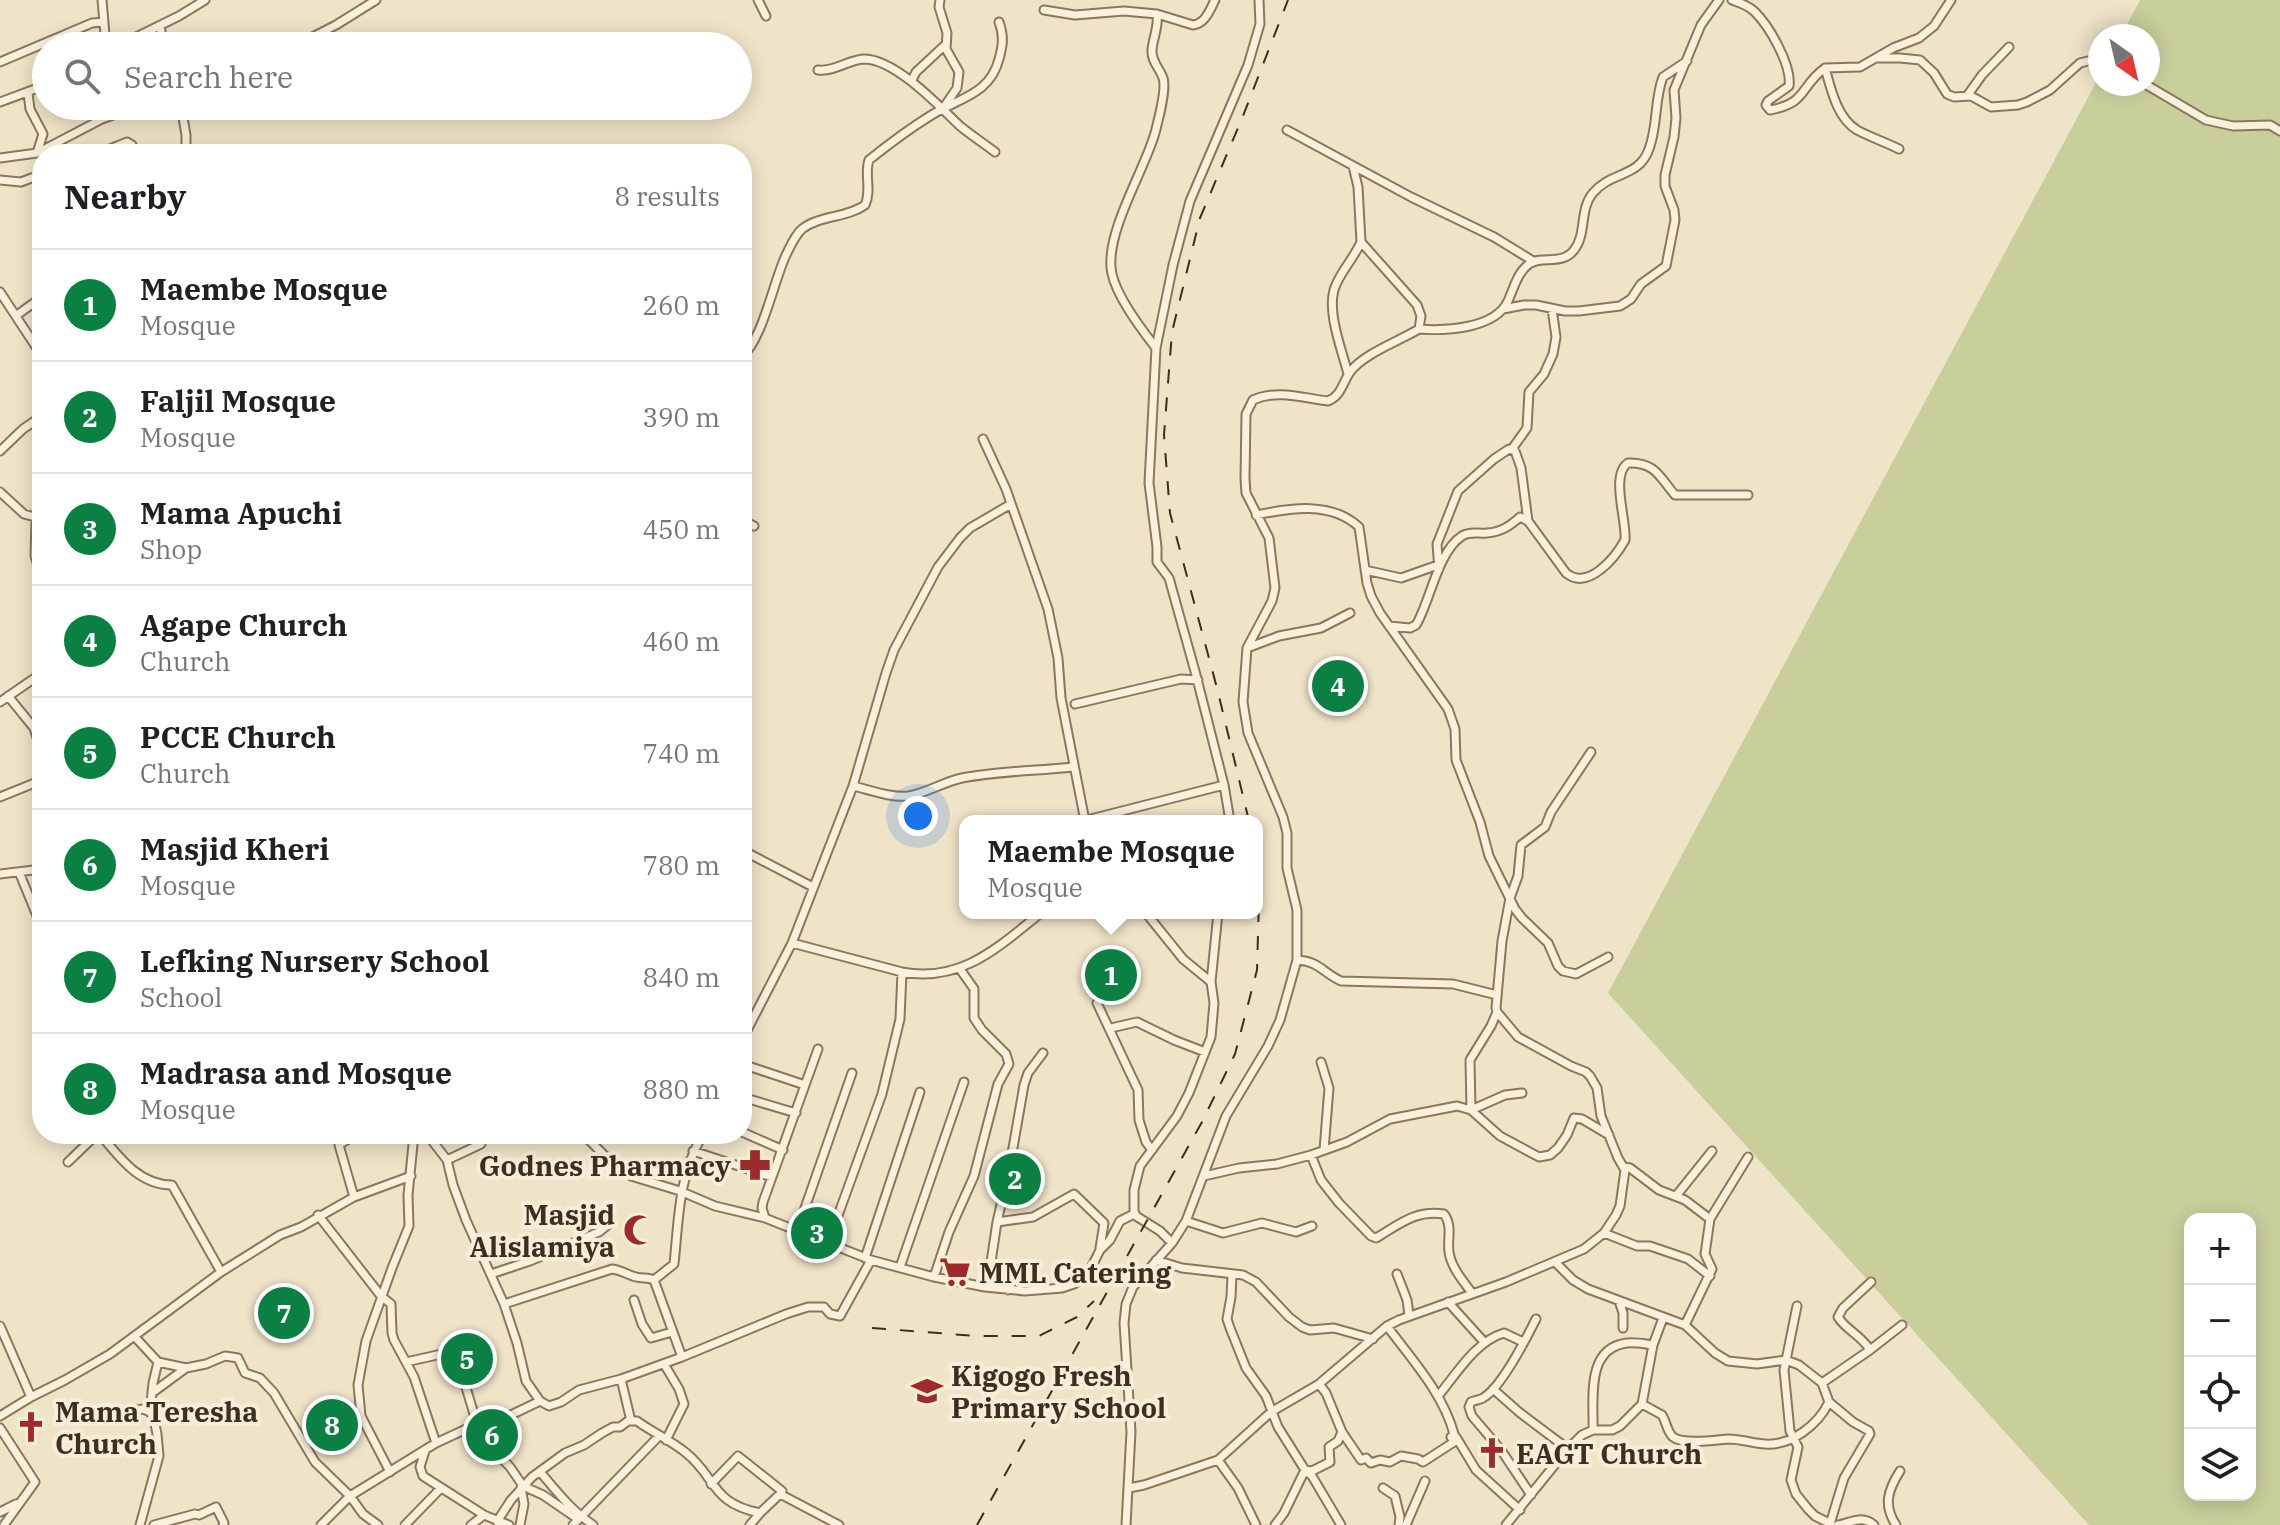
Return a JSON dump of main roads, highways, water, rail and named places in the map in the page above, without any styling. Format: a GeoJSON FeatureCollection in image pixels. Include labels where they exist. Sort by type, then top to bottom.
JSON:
{"type":"FeatureCollection","features":[{"type":"Feature","properties":{"kind":"railway"},"geometry":{"type":"LineString","coordinates":[[1248,815],[1170,513],[1164,435],[1172,332],[1200,218],[1288,0]]}},
{"type":"Feature","properties":{"kind":"railway"},"geometry":{"type":"LineString","coordinates":[[977,1525],[1202,1122],[1235,1054],[1257,970],[1258,919]]}},
{"type":"Feature","properties":{"kind":"railway"},"geometry":{"type":"LineString","coordinates":[[872,1328],[977,1336],[1039,1336],[1077,1317],[1094,1301]]}},
{"type":"Feature","properties":{"kind":"place","name":"Agape Church"},"geometry":{"type":"Point","coordinates":[1338,686]}},
{"type":"Feature","properties":{"kind":"place","name":"Maembe Mosque"},"geometry":{"type":"Point","coordinates":[1111,975]}},
{"type":"Feature","properties":{"kind":"place","name":"Godnes Pharmacy"},"geometry":{"type":"Point","coordinates":[755,1165]}},
{"type":"Feature","properties":{"kind":"place","name":"Faljil Mosque"},"geometry":{"type":"Point","coordinates":[1015,1179]}},
{"type":"Feature","properties":{"kind":"place","name":"Masjid Alislamiya"},"geometry":{"type":"Point","coordinates":[639,1230]}},
{"type":"Feature","properties":{"kind":"place","name":"Mama Apuchi"},"geometry":{"type":"Point","coordinates":[817,1233]}},
{"type":"Feature","properties":{"kind":"place","name":"MML Catering"},"geometry":{"type":"Point","coordinates":[955,1272]}},
{"type":"Feature","properties":{"kind":"place","name":"Lefking Nursery School"},"geometry":{"type":"Point","coordinates":[284,1313]}},
{"type":"Feature","properties":{"kind":"place","name":"PCCE Church"},"geometry":{"type":"Point","coordinates":[467,1359]}},
{"type":"Feature","properties":{"kind":"place","name":"Kigogo Fresh Primary School"},"geometry":{"type":"Point","coordinates":[927,1391]}},
{"type":"Feature","properties":{"kind":"place","name":"Madrasa and Mosque"},"geometry":{"type":"Point","coordinates":[332,1425]}},
{"type":"Feature","properties":{"kind":"place","name":"Mama Teresha Church"},"geometry":{"type":"Point","coordinates":[31,1427]}},
{"type":"Feature","properties":{"kind":"place","name":"Masjid Kheri"},"geometry":{"type":"Point","coordinates":[492,1435]}},
{"type":"Feature","properties":{"kind":"place","name":"EAGT Church"},"geometry":{"type":"Point","coordinates":[1492,1453]}}]}
